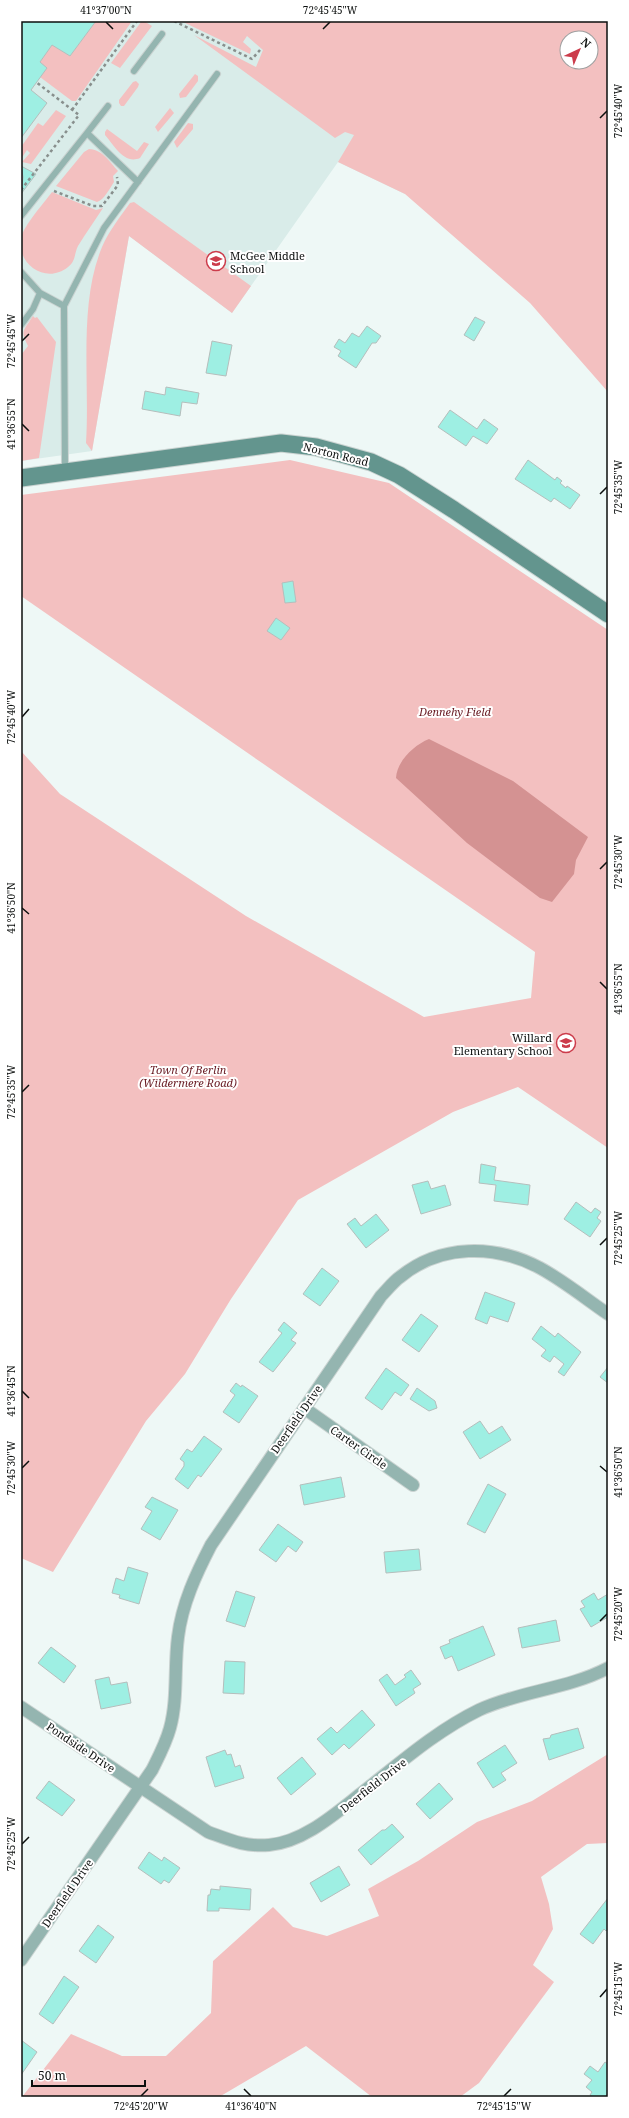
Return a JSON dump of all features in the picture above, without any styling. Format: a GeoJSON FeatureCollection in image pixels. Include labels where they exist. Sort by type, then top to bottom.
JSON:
{"type":"FeatureCollection","features":[{"type":"Feature","properties":{"kind":"main road","name":"Norton Road"},"geometry":{"type":"LineString","coordinates":[[21,478],[281,443],[316,447],[371,462],[399,475],[454,510],[608,614]]}},
{"type":"Feature","properties":{"kind":"street","name":"Deerfield Drive"},"geometry":{"type":"LineString","coordinates":[[21,1960],[140,1787],[163,1749],[170,1726],[178,1636],[185,1604],[195,1576],[211,1545],[229,1515],[381,1296],[399,1277],[418,1264],[439,1256],[465,1250],[490,1250],[516,1256],[541,1268],[608,1314]]}},
{"type":"Feature","properties":{"kind":"street","name":"Carter Circle"},"geometry":{"type":"LineString","coordinates":[[304,1408],[413,1485]]}},
{"type":"Feature","properties":{"kind":"street","name":"Deerfield Drive"},"geometry":{"type":"LineString","coordinates":[[140,1787],[208,1832],[241,1845],[270,1845],[298,1837],[332,1817],[446,1728],[480,1710],[518,1696],[595,1674],[608,1668]]}},
{"type":"Feature","properties":{"kind":"street","name":"Pondside Drive"},"geometry":{"type":"LineString","coordinates":[[21,1707],[140,1787]]}},
{"type":"Feature","properties":{"kind":"lane"},"geometry":{"type":"LineString","coordinates":[[134,71],[162,34]]}},
{"type":"Feature","properties":{"kind":"lane"},"geometry":{"type":"LineString","coordinates":[[65,472],[64,306],[104,228],[217,74]]}},
{"type":"Feature","properties":{"kind":"lane"},"geometry":{"type":"LineString","coordinates":[[21,216],[108,106]]}},
{"type":"Feature","properties":{"kind":"lane"},"geometry":{"type":"LineString","coordinates":[[87,133],[138,182]]}},
{"type":"Feature","properties":{"kind":"lane"},"geometry":{"type":"LineString","coordinates":[[21,272],[40,293],[64,306]]}},
{"type":"Feature","properties":{"kind":"lane"},"geometry":{"type":"LineString","coordinates":[[21,325],[33,310],[40,293]]}},
{"type":"Feature","properties":{"kind":"path"},"geometry":{"type":"LineString","coordinates":[[72,110],[137,21]]}},
{"type":"Feature","properties":{"kind":"path"},"geometry":{"type":"LineString","coordinates":[[174,21],[252,59],[260,50]]}},
{"type":"Feature","properties":{"kind":"path"},"geometry":{"type":"LineString","coordinates":[[21,190],[79,115],[36,82]]}},
{"type":"Feature","properties":{"kind":"path"},"geometry":{"type":"LineString","coordinates":[[44,187],[94,206],[102,206],[118,185],[116,173]]}},
{"type":"Feature","properties":{"kind":"shaded area","name":"McGee Middle School"},"geometry":{"type":"Polygon","coordinates":[[[21,21],[515,21],[405,194],[338,162],[232,313],[129,236],[92,451],[21,461],[21,21]]]}},
{"type":"Feature","properties":{"kind":"shaded area"},"geometry":{"type":"Polygon","coordinates":[[[429,739],[513,781],[588,837],[576,860],[574,874],[552,902],[540,898],[467,843],[396,778],[399,766],[407,754],[412,749],[429,739]]]}},
{"type":"Feature","properties":{"kind":"green space"},"geometry":{"type":"Polygon","coordinates":[[[96,21],[132,21],[76,101],[72,101],[40,77],[40,62],[52,45],[70,56],[96,21]]]}},
{"type":"Feature","properties":{"kind":"green space"},"geometry":{"type":"Polygon","coordinates":[[[144,21],[152,26],[120,68],[111,63],[141,22],[144,21]]]}},
{"type":"Feature","properties":{"kind":"green space"},"geometry":{"type":"Polygon","coordinates":[[[181,21],[608,21],[608,392],[530,303],[405,194],[338,162],[354,135],[345,132],[335,138],[194,35],[256,67],[263,50],[247,36],[243,42],[251,49],[250,54],[181,21]]]}},
{"type":"Feature","properties":{"kind":"green space"},"geometry":{"type":"Polygon","coordinates":[[[195,74],[198,76],[198,81],[186,97],[180,98],[179,94],[195,74]]]}},
{"type":"Feature","properties":{"kind":"green space"},"geometry":{"type":"Polygon","coordinates":[[[136,81],[139,84],[138,87],[124,106],[121,106],[119,100],[133,82],[136,81]]]}},
{"type":"Feature","properties":{"kind":"green space"},"geometry":{"type":"Polygon","coordinates":[[[170,108],[174,113],[158,132],[155,127],[170,108]]]}},
{"type":"Feature","properties":{"kind":"green space"},"geometry":{"type":"Polygon","coordinates":[[[56,110],[66,116],[31,164],[22,162],[30,153],[27,150],[21,159],[21,147],[38,123],[43,126],[56,110]]]}},
{"type":"Feature","properties":{"kind":"green space"},"geometry":{"type":"Polygon","coordinates":[[[188,123],[193,124],[193,129],[177,148],[174,142],[188,123]]]}},
{"type":"Feature","properties":{"kind":"green space"},"geometry":{"type":"Polygon","coordinates":[[[107,129],[137,151],[144,142],[149,144],[140,158],[129,159],[116,149],[105,135],[107,129]]]}},
{"type":"Feature","properties":{"kind":"green space"},"geometry":{"type":"Polygon","coordinates":[[[89,149],[98,151],[102,154],[118,171],[113,176],[114,182],[109,190],[100,201],[97,202],[56,186],[84,152],[89,149]]]}},
{"type":"Feature","properties":{"kind":"green space"},"geometry":{"type":"Polygon","coordinates":[[[52,192],[96,210],[103,208],[78,246],[71,265],[59,272],[51,274],[42,273],[34,269],[28,263],[23,256],[21,238],[26,227],[52,192]]]}},
{"type":"Feature","properties":{"kind":"green space"},"geometry":{"type":"Polygon","coordinates":[[[134,202],[251,286],[232,313],[129,236],[92,451],[86,443],[86,343],[90,293],[95,269],[102,247],[115,224],[130,203],[134,202]]]}},
{"type":"Feature","properties":{"kind":"green space"},"geometry":{"type":"Polygon","coordinates":[[[33,316],[35,318],[37,317],[56,342],[39,458],[21,461],[21,355],[28,346],[23,334],[33,316]]]}},
{"type":"Feature","properties":{"kind":"green space"},"geometry":{"type":"Polygon","coordinates":[[[290,460],[389,483],[608,630],[608,1148],[518,1087],[453,1112],[298,1200],[231,1299],[185,1374],[146,1421],[53,1572],[21,1558],[21,751],[60,794],[246,916],[424,1017],[531,998],[535,952],[21,596],[21,495],[290,460]]]}},
{"type":"Feature","properties":{"kind":"green space"},"geometry":{"type":"Polygon","coordinates":[[[608,1754],[608,1843],[587,1844],[541,1877],[549,1904],[553,1929],[533,1965],[554,1982],[479,2083],[460,2097],[372,2097],[306,2046],[219,2097],[22,2097],[71,2034],[122,2056],[166,2056],[211,2013],[213,1961],[273,1907],[293,1927],[327,1936],[379,1916],[368,1889],[418,1861],[477,1822],[532,1801],[608,1754]]]}},
{"type":"Feature","properties":{"kind":"building"},"geometry":{"type":"Polygon","coordinates":[[[21,21],[96,21],[70,56],[52,45],[40,62],[47,68],[31,90],[47,103],[21,138],[21,21]]]}},
{"type":"Feature","properties":{"kind":"building"},"geometry":{"type":"Polygon","coordinates":[[[21,166],[36,174],[21,194],[23,177],[21,166]]]}},
{"type":"Feature","properties":{"kind":"building"},"geometry":{"type":"Polygon","coordinates":[[[475,317],[485,322],[474,341],[464,335],[475,317]]]}},
{"type":"Feature","properties":{"kind":"building"},"geometry":{"type":"Polygon","coordinates":[[[367,326],[381,336],[376,343],[372,343],[356,368],[338,356],[341,351],[334,347],[339,339],[345,343],[352,333],[359,337],[367,326]]]}},
{"type":"Feature","properties":{"kind":"building"},"geometry":{"type":"Polygon","coordinates":[[[212,341],[232,345],[226,376],[206,373],[212,341]]]}},
{"type":"Feature","properties":{"kind":"building"},"geometry":{"type":"Polygon","coordinates":[[[166,387],[199,393],[197,404],[182,402],[180,416],[142,409],[145,391],[165,395],[166,387]]]}},
{"type":"Feature","properties":{"kind":"building"},"geometry":{"type":"Polygon","coordinates":[[[450,410],[477,429],[484,419],[498,429],[487,444],[473,436],[466,446],[438,427],[450,410]]]}},
{"type":"Feature","properties":{"kind":"building"},"geometry":{"type":"Polygon","coordinates":[[[528,460],[555,480],[557,477],[562,481],[560,483],[566,488],[567,486],[580,495],[570,509],[554,498],[551,502],[515,479],[528,460]]]}},
{"type":"Feature","properties":{"kind":"building"},"geometry":{"type":"Polygon","coordinates":[[[293,581],[296,602],[285,603],[282,583],[293,581]]]}},
{"type":"Feature","properties":{"kind":"building"},"geometry":{"type":"Polygon","coordinates":[[[276,618],[290,628],[281,640],[267,631],[276,618]]]}},
{"type":"Feature","properties":{"kind":"building"},"geometry":{"type":"Polygon","coordinates":[[[481,1164],[496,1167],[494,1180],[530,1185],[528,1205],[494,1201],[496,1185],[479,1183],[481,1164]]]}},
{"type":"Feature","properties":{"kind":"building"},"geometry":{"type":"Polygon","coordinates":[[[428,1181],[431,1189],[445,1185],[451,1205],[421,1214],[412,1185],[428,1181]]]}},
{"type":"Feature","properties":{"kind":"building"},"geometry":{"type":"Polygon","coordinates":[[[576,1202],[591,1213],[595,1208],[601,1212],[597,1218],[601,1221],[590,1237],[564,1219],[576,1202]]]}},
{"type":"Feature","properties":{"kind":"building"},"geometry":{"type":"Polygon","coordinates":[[[376,1214],[389,1230],[366,1248],[347,1224],[355,1218],[361,1226],[376,1214]]]}},
{"type":"Feature","properties":{"kind":"building"},"geometry":{"type":"Polygon","coordinates":[[[322,1268],[339,1281],[320,1306],[303,1294],[322,1268]]]}},
{"type":"Feature","properties":{"kind":"building"},"geometry":{"type":"Polygon","coordinates":[[[485,1292],[515,1303],[508,1322],[490,1316],[487,1324],[475,1319],[485,1292]]]}},
{"type":"Feature","properties":{"kind":"building"},"geometry":{"type":"Polygon","coordinates":[[[421,1314],[438,1326],[419,1352],[402,1340],[421,1314]]]}},
{"type":"Feature","properties":{"kind":"building"},"geometry":{"type":"Polygon","coordinates":[[[284,1322],[297,1333],[291,1340],[296,1343],[273,1372],[259,1362],[282,1333],[278,1330],[284,1322]]]}},
{"type":"Feature","properties":{"kind":"building"},"geometry":{"type":"Polygon","coordinates":[[[541,1326],[555,1337],[558,1333],[581,1352],[564,1376],[558,1372],[564,1364],[554,1356],[550,1362],[541,1356],[546,1350],[532,1339],[541,1326]]]}},
{"type":"Feature","properties":{"kind":"building"},"geometry":{"type":"Polygon","coordinates":[[[608,1367],[608,1383],[600,1377],[608,1367]]]}},
{"type":"Feature","properties":{"kind":"building"},"geometry":{"type":"Polygon","coordinates":[[[386,1368],[409,1385],[401,1396],[395,1392],[382,1410],[365,1398],[386,1368]]]}},
{"type":"Feature","properties":{"kind":"building"},"geometry":{"type":"Polygon","coordinates":[[[236,1383],[241,1387],[242,1385],[258,1396],[239,1423],[223,1412],[235,1395],[230,1391],[236,1383]]]}},
{"type":"Feature","properties":{"kind":"building"},"geometry":{"type":"Polygon","coordinates":[[[417,1388],[435,1401],[437,1408],[429,1411],[410,1399],[417,1388]]]}},
{"type":"Feature","properties":{"kind":"building"},"geometry":{"type":"Polygon","coordinates":[[[480,1421],[489,1434],[502,1426],[511,1440],[480,1459],[463,1432],[480,1421]]]}},
{"type":"Feature","properties":{"kind":"building"},"geometry":{"type":"Polygon","coordinates":[[[204,1436],[222,1449],[201,1477],[198,1475],[188,1489],[175,1479],[184,1466],[184,1462],[180,1459],[187,1449],[192,1452],[204,1436]]]}},
{"type":"Feature","properties":{"kind":"building"},"geometry":{"type":"Polygon","coordinates":[[[341,1477],[345,1497],[304,1505],[300,1485],[341,1477]]]}},
{"type":"Feature","properties":{"kind":"building"},"geometry":{"type":"Polygon","coordinates":[[[488,1484],[506,1494],[485,1533],[467,1524],[488,1484]]]}},
{"type":"Feature","properties":{"kind":"building"},"geometry":{"type":"Polygon","coordinates":[[[152,1497],[178,1510],[160,1540],[141,1529],[152,1511],[145,1507],[152,1497]]]}},
{"type":"Feature","properties":{"kind":"building"},"geometry":{"type":"Polygon","coordinates":[[[278,1524],[303,1542],[296,1552],[288,1546],[276,1562],[259,1550],[278,1524]]]}},
{"type":"Feature","properties":{"kind":"building"},"geometry":{"type":"Polygon","coordinates":[[[419,1549],[421,1570],[386,1573],[384,1552],[419,1549]]]}},
{"type":"Feature","properties":{"kind":"building"},"geometry":{"type":"Polygon","coordinates":[[[128,1567],[148,1573],[139,1604],[119,1598],[120,1595],[112,1593],[116,1578],[124,1581],[128,1567]]]}},
{"type":"Feature","properties":{"kind":"building"},"geometry":{"type":"Polygon","coordinates":[[[236,1591],[255,1597],[245,1627],[226,1621],[236,1591]]]}},
{"type":"Feature","properties":{"kind":"building"},"geometry":{"type":"Polygon","coordinates":[[[594,1593],[598,1600],[608,1594],[608,1617],[591,1627],[580,1609],[585,1607],[581,1601],[594,1593]]]}},
{"type":"Feature","properties":{"kind":"building"},"geometry":{"type":"Polygon","coordinates":[[[556,1620],[560,1641],[522,1648],[518,1628],[556,1620]]]}},
{"type":"Feature","properties":{"kind":"building"},"geometry":{"type":"Polygon","coordinates":[[[483,1626],[495,1655],[458,1671],[452,1656],[445,1659],[440,1647],[450,1643],[449,1640],[483,1626]]]}},
{"type":"Feature","properties":{"kind":"building"},"geometry":{"type":"Polygon","coordinates":[[[51,1647],[76,1666],[64,1683],[38,1663],[51,1647]]]}},
{"type":"Feature","properties":{"kind":"building"},"geometry":{"type":"Polygon","coordinates":[[[225,1661],[245,1662],[244,1694],[223,1693],[225,1661]]]}},
{"type":"Feature","properties":{"kind":"building"},"geometry":{"type":"Polygon","coordinates":[[[411,1670],[421,1684],[413,1689],[415,1693],[396,1706],[379,1680],[387,1674],[395,1685],[406,1677],[404,1675],[411,1670]]]}},
{"type":"Feature","properties":{"kind":"building"},"geometry":{"type":"Polygon","coordinates":[[[109,1677],[111,1685],[127,1682],[131,1703],[101,1709],[95,1680],[109,1677]]]}},
{"type":"Feature","properties":{"kind":"building"},"geometry":{"type":"Polygon","coordinates":[[[362,1710],[375,1725],[349,1749],[344,1744],[332,1755],[317,1739],[331,1727],[337,1733],[362,1710]]]}},
{"type":"Feature","properties":{"kind":"building"},"geometry":{"type":"Polygon","coordinates":[[[578,1728],[584,1748],[549,1760],[543,1739],[550,1738],[551,1735],[578,1728]]]}},
{"type":"Feature","properties":{"kind":"building"},"geometry":{"type":"Polygon","coordinates":[[[505,1745],[517,1763],[501,1773],[506,1780],[493,1788],[477,1763],[505,1745]]]}},
{"type":"Feature","properties":{"kind":"building"},"geometry":{"type":"Polygon","coordinates":[[[225,1750],[227,1755],[231,1754],[235,1767],[240,1765],[244,1778],[215,1787],[206,1757],[225,1750]]]}},
{"type":"Feature","properties":{"kind":"building"},"geometry":{"type":"Polygon","coordinates":[[[302,1757],[316,1774],[291,1795],[277,1778],[302,1757]]]}},
{"type":"Feature","properties":{"kind":"building"},"geometry":{"type":"Polygon","coordinates":[[[49,1781],[75,1800],[62,1816],[36,1798],[49,1781]]]}},
{"type":"Feature","properties":{"kind":"building"},"geometry":{"type":"Polygon","coordinates":[[[439,1783],[453,1799],[430,1819],[416,1804],[439,1783]]]}},
{"type":"Feature","properties":{"kind":"building"},"geometry":{"type":"Polygon","coordinates":[[[392,1824],[404,1837],[371,1865],[358,1850],[382,1830],[385,1830],[392,1824]]]}},
{"type":"Feature","properties":{"kind":"building"},"geometry":{"type":"Polygon","coordinates":[[[149,1852],[162,1861],[164,1857],[180,1868],[169,1883],[164,1880],[161,1884],[138,1868],[149,1852]]]}},
{"type":"Feature","properties":{"kind":"building"},"geometry":{"type":"Polygon","coordinates":[[[339,1866],[350,1885],[321,1902],[310,1883],[339,1866]]]}},
{"type":"Feature","properties":{"kind":"building"},"geometry":{"type":"Polygon","coordinates":[[[220,1886],[251,1889],[250,1910],[219,1908],[219,1911],[207,1911],[208,1895],[210,1895],[211,1889],[220,1890],[220,1886]]]}},
{"type":"Feature","properties":{"kind":"building"},"geometry":{"type":"Polygon","coordinates":[[[608,1898],[608,1929],[606,1931],[604,1929],[593,1944],[580,1934],[608,1898]]]}},
{"type":"Feature","properties":{"kind":"building"},"geometry":{"type":"Polygon","coordinates":[[[98,1925],[114,1937],[96,1963],[79,1951],[98,1925]]]}},
{"type":"Feature","properties":{"kind":"building"},"geometry":{"type":"Polygon","coordinates":[[[64,1976],[79,1987],[53,2024],[39,2014],[64,1976]]]}},
{"type":"Feature","properties":{"kind":"building"},"geometry":{"type":"Polygon","coordinates":[[[21,2040],[37,2052],[21,2075],[21,2040]]]}},
{"type":"Feature","properties":{"kind":"building"},"geometry":{"type":"Polygon","coordinates":[[[605,2062],[608,2064],[608,2093],[605,2097],[593,2097],[590,2095],[592,2092],[586,2087],[592,2080],[584,2074],[590,2066],[598,2072],[605,2062]]]}},
{"type":"Feature","properties":{"kind":"place","name":"McGee Middle School"},"geometry":{"type":"Point","coordinates":[216,261]}},
{"type":"Feature","properties":{"kind":"place","name":"Willard Elementary School"},"geometry":{"type":"Point","coordinates":[566,1043]}},
{"type":"Feature","properties":{"kind":"park label","name":"Dennehy Field"},"geometry":{"type":"Point","coordinates":[455,711]}},
{"type":"Feature","properties":{"kind":"park label","name":"Town Of Berlin (Wildermere Road)"},"geometry":{"type":"Point","coordinates":[188,1075]}}]}
